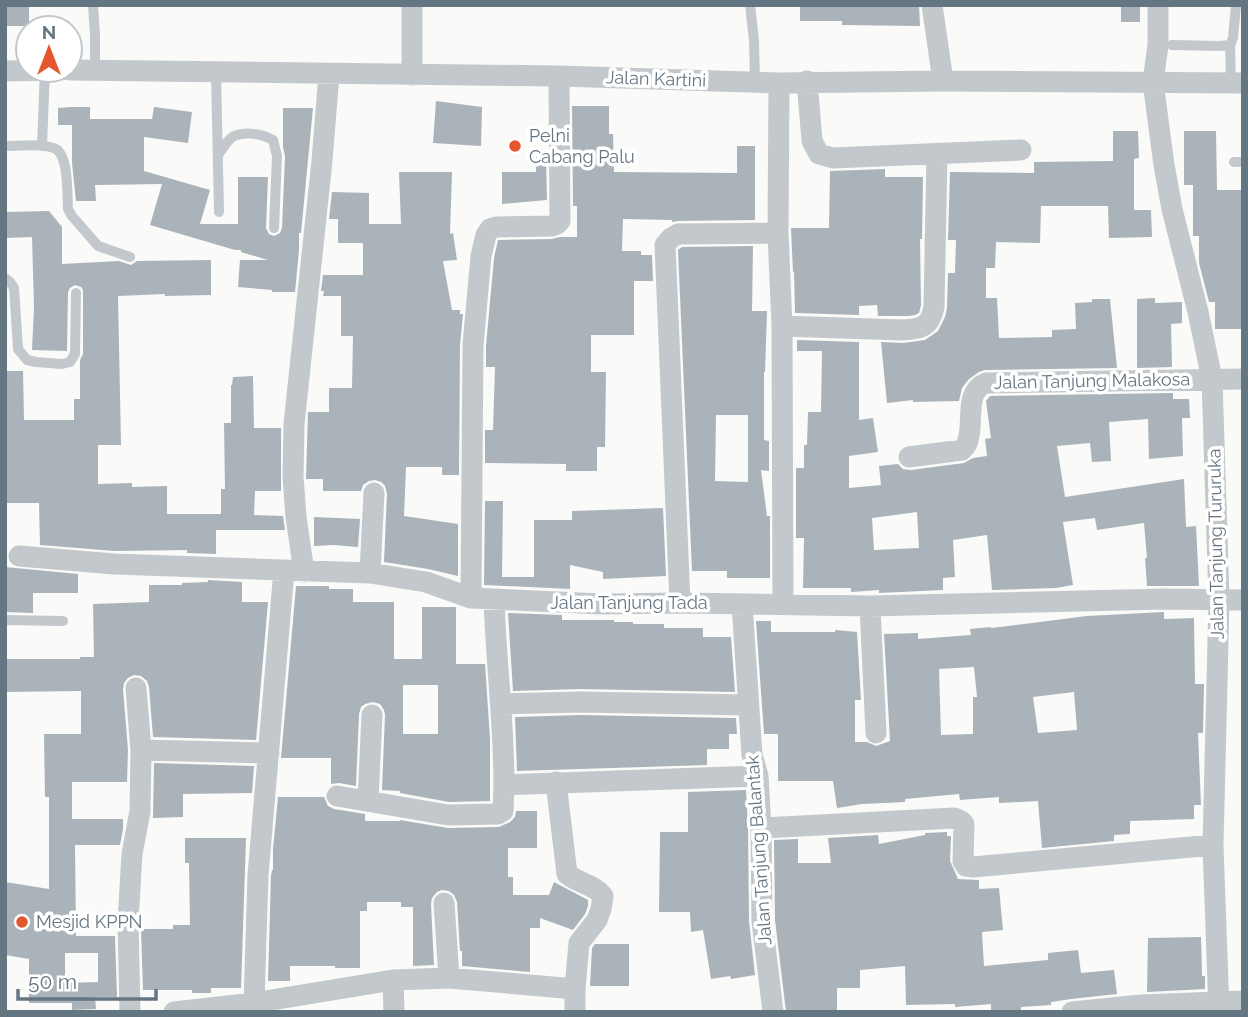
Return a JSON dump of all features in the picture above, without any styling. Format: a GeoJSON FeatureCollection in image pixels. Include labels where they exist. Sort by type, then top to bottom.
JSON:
{"type":"FeatureCollection","features":[{"type":"Feature","properties":{"kind":"street"},"geometry":{"type":"LineString","coordinates":[[412,5],[412,75]]}},
{"type":"Feature","properties":{"kind":"street"},"geometry":{"type":"LineString","coordinates":[[932,5],[943,81]]}},
{"type":"Feature","properties":{"kind":"street","name":"Jalan Tanjung Tururuka"},"geometry":{"type":"LineString","coordinates":[[1158,5],[1158,45],[1153,82],[1164,165],[1212,379],[1219,600],[1213,845],[1219,1006]]}},
{"type":"Feature","properties":{"kind":"street","name":"Jalan Kartini"},"geometry":{"type":"LineString","coordinates":[[84,69],[559,76],[779,83],[1237,83]]}},
{"type":"Feature","properties":{"kind":"street"},"geometry":{"type":"LineString","coordinates":[[254,1003],[258,874],[269,753],[294,571],[296,508],[293,437],[296,393],[329,74]]}},
{"type":"Feature","properties":{"kind":"street"},"geometry":{"type":"LineString","coordinates":[[471,598],[473,345],[481,256],[489,229],[552,226],[560,221],[559,76]]}},
{"type":"Feature","properties":{"kind":"street"},"geometry":{"type":"LineString","coordinates":[[807,81],[812,141],[819,154],[833,158],[1021,150]]}},
{"type":"Feature","properties":{"kind":"street"},"geometry":{"type":"LineString","coordinates":[[779,83],[778,233],[782,326],[783,605]]}},
{"type":"Feature","properties":{"kind":"street"},"geometry":{"type":"LineString","coordinates":[[782,326],[902,331],[929,323],[934,307],[937,154]]}},
{"type":"Feature","properties":{"kind":"street"},"geometry":{"type":"LineString","coordinates":[[680,603],[666,245],[678,234],[778,233]]}},
{"type":"Feature","properties":{"kind":"street","name":"Jalan Tanjung Malakosa"},"geometry":{"type":"LineString","coordinates":[[909,457],[962,450],[968,440],[974,394],[979,386],[986,383],[1243,379]]}},
{"type":"Feature","properties":{"kind":"street"},"geometry":{"type":"LineString","coordinates":[[370,573],[374,493]]}},
{"type":"Feature","properties":{"kind":"street","name":"Jalan Tanjung Tada"},"geometry":{"type":"LineString","coordinates":[[19,556],[114,564],[370,573],[426,582],[471,598],[602,604],[870,606],[1166,599],[1243,600]]}},
{"type":"Feature","properties":{"kind":"street"},"geometry":{"type":"LineString","coordinates":[[337,796],[448,815],[498,814],[503,811],[501,704],[494,600]]}},
{"type":"Feature","properties":{"kind":"street","name":"Jalan Tanjung Balantak"},"geometry":{"type":"LineString","coordinates":[[742,604],[752,755],[758,776],[762,921],[773,1012]]}},
{"type":"Feature","properties":{"kind":"street"},"geometry":{"type":"LineString","coordinates":[[870,606],[876,733]]}},
{"type":"Feature","properties":{"kind":"street"},"geometry":{"type":"LineString","coordinates":[[130,1012],[128,922],[132,854],[140,811],[141,750],[136,688]]}},
{"type":"Feature","properties":{"kind":"street"},"geometry":{"type":"LineString","coordinates":[[501,704],[580,702],[748,705]]}},
{"type":"Feature","properties":{"kind":"street"},"geometry":{"type":"LineString","coordinates":[[368,801],[372,715]]}},
{"type":"Feature","properties":{"kind":"street"},"geometry":{"type":"LineString","coordinates":[[141,750],[269,753]]}},
{"type":"Feature","properties":{"kind":"street"},"geometry":{"type":"LineString","coordinates":[[504,785],[758,776]]}},
{"type":"Feature","properties":{"kind":"street"},"geometry":{"type":"LineString","coordinates":[[556,782],[566,874],[599,890],[603,896],[597,920],[579,943],[575,1012]]}},
{"type":"Feature","properties":{"kind":"street"},"geometry":{"type":"LineString","coordinates":[[761,828],[951,818],[964,824],[963,861],[966,866],[973,867],[1213,845]]}},
{"type":"Feature","properties":{"kind":"street"},"geometry":{"type":"LineString","coordinates":[[444,903],[449,978]]}},
{"type":"Feature","properties":{"kind":"street"},"geometry":{"type":"LineString","coordinates":[[174,1012],[254,1003],[393,980],[449,978],[575,989]]}},
{"type":"Feature","properties":{"kind":"street"},"geometry":{"type":"LineString","coordinates":[[393,980],[394,1012]]}},
{"type":"Feature","properties":{"kind":"street"},"geometry":{"type":"LineString","coordinates":[[1072,1012],[1141,1005],[1219,1006],[1243,1001]]}},
{"type":"Feature","properties":{"kind":"lane"},"geometry":{"type":"LineString","coordinates":[[93,5],[95,69]]}},
{"type":"Feature","properties":{"kind":"lane"},"geometry":{"type":"LineString","coordinates":[[750,5],[755,82]]}},
{"type":"Feature","properties":{"kind":"lane"},"geometry":{"type":"LineString","coordinates":[[1237,5],[1230,44],[1237,83]]}},
{"type":"Feature","properties":{"kind":"lane"},"geometry":{"type":"LineString","coordinates":[[1172,46],[1230,44]]}},
{"type":"Feature","properties":{"kind":"lane"},"geometry":{"type":"LineString","coordinates":[[216,73],[219,212]]}},
{"type":"Feature","properties":{"kind":"lane"},"geometry":{"type":"LineString","coordinates":[[42,146],[44,84]]}},
{"type":"Feature","properties":{"kind":"lane"},"geometry":{"type":"LineString","coordinates":[[219,153],[233,137],[246,134],[265,135],[273,140],[277,156],[274,228]]}},
{"type":"Feature","properties":{"kind":"lane"},"geometry":{"type":"LineString","coordinates":[[5,146],[55,148],[62,155],[65,165],[68,209],[72,216],[98,246],[130,257]]}},
{"type":"Feature","properties":{"kind":"lane"},"geometry":{"type":"LineString","coordinates":[[5,278],[14,288],[18,349],[27,360],[36,362],[62,364],[70,362],[75,354],[76,293]]}},
{"type":"Feature","properties":{"kind":"lane"},"geometry":{"type":"LineString","coordinates":[[5,620],[63,621]]}},
{"type":"Feature","properties":{"kind":"building"},"geometry":{"type":"Polygon","coordinates":[[[5,5],[29,5],[29,14],[14,14],[14,26],[5,26],[5,5]]]}},
{"type":"Feature","properties":{"kind":"building"},"geometry":{"type":"Polygon","coordinates":[[[800,5],[919,5],[920,26],[842,25],[842,21],[800,21],[800,5]]]}},
{"type":"Feature","properties":{"kind":"building"},"geometry":{"type":"Polygon","coordinates":[[[1121,5],[1140,5],[1140,22],[1121,22],[1121,5]]]}},
{"type":"Feature","properties":{"kind":"building"},"geometry":{"type":"Polygon","coordinates":[[[436,101],[482,107],[481,146],[433,143],[436,101]]]}},
{"type":"Feature","properties":{"kind":"building"},"geometry":{"type":"Polygon","coordinates":[[[572,106],[609,106],[609,134],[613,134],[614,172],[737,173],[737,146],[755,146],[755,220],[672,222],[623,219],[622,251],[641,251],[641,255],[652,255],[653,281],[634,281],[634,335],[591,335],[591,372],[606,372],[605,447],[597,447],[597,471],[566,471],[566,464],[485,463],[485,430],[493,430],[495,367],[486,367],[486,346],[498,240],[577,237],[577,206],[573,206],[572,106]]]}},
{"type":"Feature","properties":{"kind":"building"},"geometry":{"type":"Polygon","coordinates":[[[90,107],[90,119],[152,119],[154,107],[192,112],[188,143],[144,137],[144,171],[210,190],[200,224],[238,224],[238,177],[268,177],[266,228],[269,234],[274,236],[280,233],[282,228],[285,156],[283,108],[313,108],[295,292],[238,287],[240,260],[268,260],[150,225],[162,184],[95,185],[96,201],[76,201],[72,125],[58,125],[58,108],[90,107]]]}},
{"type":"Feature","properties":{"kind":"building"},"geometry":{"type":"Polygon","coordinates":[[[1113,131],[1138,131],[1139,158],[1134,159],[1134,210],[1151,210],[1152,237],[1109,238],[1108,206],[1041,206],[1040,243],[996,242],[995,268],[986,268],[986,298],[997,298],[999,338],[1052,337],[1052,330],[1076,329],[1075,303],[1110,299],[1117,368],[985,370],[969,379],[962,388],[959,401],[913,400],[887,403],[881,342],[925,340],[938,331],[945,317],[948,273],[955,273],[956,240],[948,240],[950,172],[1034,173],[1034,162],[1113,161],[1113,131]]]}},
{"type":"Feature","properties":{"kind":"building"},"geometry":{"type":"Polygon","coordinates":[[[1184,131],[1216,131],[1217,190],[1243,190],[1243,329],[1215,329],[1215,302],[1209,302],[1199,263],[1199,236],[1193,236],[1193,185],[1184,185],[1184,131]]]}},
{"type":"Feature","properties":{"kind":"building"},"geometry":{"type":"Polygon","coordinates":[[[536,157],[546,158],[547,200],[502,204],[502,172],[536,172],[536,157]]]}},
{"type":"Feature","properties":{"kind":"building"},"geometry":{"type":"Polygon","coordinates":[[[885,169],[885,177],[923,177],[919,313],[908,316],[878,316],[877,305],[859,306],[859,315],[795,313],[791,228],[829,228],[830,171],[885,169]]]}},
{"type":"Feature","properties":{"kind":"building"},"geometry":{"type":"Polygon","coordinates":[[[399,172],[452,172],[450,234],[453,233],[457,260],[443,261],[452,310],[460,310],[460,314],[463,314],[460,345],[459,475],[442,475],[442,467],[406,467],[404,516],[458,524],[458,576],[384,562],[387,494],[381,482],[369,481],[363,485],[361,491],[323,491],[323,479],[306,479],[308,412],[329,412],[329,388],[352,388],[353,336],[341,336],[341,296],[323,296],[323,275],[363,275],[363,243],[338,243],[338,219],[329,219],[332,192],[369,193],[369,224],[401,224],[399,172]]]}},
{"type":"Feature","properties":{"kind":"building"},"geometry":{"type":"Polygon","coordinates":[[[49,211],[62,227],[62,264],[119,261],[131,265],[137,261],[211,260],[211,295],[118,296],[121,445],[98,445],[98,484],[167,486],[167,514],[221,514],[221,489],[225,489],[224,423],[231,423],[231,385],[233,377],[253,376],[254,428],[281,428],[281,491],[255,491],[254,515],[283,516],[285,530],[216,530],[216,554],[187,553],[187,550],[115,551],[40,545],[39,503],[5,503],[5,371],[23,371],[24,420],[74,420],[74,399],[80,399],[83,290],[75,285],[68,292],[67,351],[32,350],[32,237],[5,238],[5,212],[49,211]]]}},
{"type":"Feature","properties":{"kind":"building"},"geometry":{"type":"Polygon","coordinates":[[[753,246],[752,311],[767,311],[764,440],[769,441],[769,471],[761,470],[767,516],[770,516],[770,578],[727,578],[727,571],[692,571],[678,250],[682,247],[753,246]],[[716,415],[715,481],[748,482],[748,415],[716,415]]]}},
{"type":"Feature","properties":{"kind":"building"},"geometry":{"type":"Polygon","coordinates":[[[1155,298],[1155,303],[1182,302],[1182,323],[1171,324],[1172,367],[1137,368],[1137,299],[1155,298]]]}},
{"type":"Feature","properties":{"kind":"building"},"geometry":{"type":"Polygon","coordinates":[[[797,340],[859,342],[859,420],[873,418],[878,452],[849,456],[849,488],[881,485],[879,466],[898,464],[903,469],[911,470],[964,463],[973,458],[987,456],[985,439],[991,438],[986,401],[990,396],[1173,393],[1173,399],[1189,399],[1190,418],[1182,418],[1183,456],[1149,459],[1148,419],[1109,422],[1111,461],[1092,462],[1090,443],[1057,446],[1065,497],[1184,479],[1186,527],[1196,526],[1199,586],[1147,586],[1144,523],[1097,530],[1095,518],[1063,522],[1073,585],[992,590],[987,535],[953,540],[955,577],[943,578],[943,590],[879,593],[879,590],[851,592],[851,588],[803,588],[804,538],[796,538],[796,468],[804,468],[808,412],[821,412],[822,351],[797,351],[797,340]],[[917,512],[872,518],[874,550],[919,548],[917,512]]]}},
{"type":"Feature","properties":{"kind":"building"},"geometry":{"type":"Polygon","coordinates":[[[485,501],[503,501],[502,577],[534,577],[534,520],[572,520],[572,511],[663,508],[666,576],[603,579],[603,572],[570,565],[570,589],[484,585],[485,501]]]}},
{"type":"Feature","properties":{"kind":"building"},"geometry":{"type":"Polygon","coordinates":[[[314,517],[360,519],[358,547],[314,546],[314,517]]]}},
{"type":"Feature","properties":{"kind":"building"},"geometry":{"type":"Polygon","coordinates":[[[5,567],[78,574],[78,593],[33,593],[33,613],[5,612],[5,567]]]}},
{"type":"Feature","properties":{"kind":"building"},"geometry":{"type":"Polygon","coordinates":[[[242,582],[242,602],[268,602],[256,740],[153,737],[147,681],[141,676],[128,678],[123,689],[128,750],[127,782],[72,782],[72,819],[123,819],[120,845],[75,845],[76,936],[115,936],[117,997],[95,997],[96,1009],[72,1010],[72,1003],[29,1003],[29,959],[5,955],[5,882],[49,889],[49,797],[45,797],[44,734],[81,734],[81,691],[5,692],[5,659],[94,657],[93,604],[149,602],[149,585],[242,582]],[[65,953],[65,983],[98,982],[98,953],[65,953]]]}},
{"type":"Feature","properties":{"kind":"building"},"geometry":{"type":"Polygon","coordinates":[[[296,586],[353,589],[353,602],[394,602],[394,659],[422,659],[422,607],[456,607],[456,664],[485,664],[490,739],[490,801],[449,802],[400,791],[382,790],[385,715],[380,704],[373,702],[361,707],[359,714],[356,786],[331,784],[331,758],[281,758],[296,586]],[[403,685],[403,734],[438,734],[438,685],[403,685]]]}},
{"type":"Feature","properties":{"kind":"building"},"geometry":{"type":"Polygon","coordinates":[[[1164,612],[1164,619],[1194,618],[1195,684],[1204,684],[1203,733],[1198,733],[1201,805],[1194,805],[1194,819],[1130,821],[1130,834],[1114,835],[1114,841],[1042,848],[1038,801],[999,803],[999,797],[960,800],[959,794],[837,808],[833,781],[778,781],[778,734],[764,734],[756,621],[771,621],[771,632],[857,632],[861,700],[855,700],[855,742],[867,742],[876,746],[890,741],[884,634],[918,633],[918,639],[971,635],[970,629],[1087,616],[1164,612]],[[974,667],[939,669],[941,735],[973,734],[973,697],[977,697],[974,667]],[[1074,692],[1033,697],[1038,733],[1077,730],[1074,692]]]}},
{"type":"Feature","properties":{"kind":"building"},"geometry":{"type":"Polygon","coordinates":[[[508,613],[562,615],[562,620],[664,624],[664,628],[703,628],[703,637],[731,637],[735,692],[580,689],[513,691],[508,613]]]}},
{"type":"Feature","properties":{"kind":"building"},"geometry":{"type":"Polygon","coordinates":[[[580,715],[736,718],[737,734],[729,734],[729,749],[707,749],[707,765],[517,771],[515,717],[580,715]]]}},
{"type":"Feature","properties":{"kind":"building"},"geometry":{"type":"Polygon","coordinates":[[[154,763],[254,766],[252,793],[183,794],[183,817],[153,818],[154,763]]]}},
{"type":"Feature","properties":{"kind":"building"},"geometry":{"type":"Polygon","coordinates":[[[746,790],[749,921],[755,975],[711,979],[703,930],[691,932],[690,912],[659,912],[660,832],[688,832],[688,792],[746,790]]]}},
{"type":"Feature","properties":{"kind":"building"},"geometry":{"type":"Polygon","coordinates":[[[278,797],[324,797],[328,806],[334,809],[365,814],[365,821],[400,820],[448,828],[499,827],[510,822],[516,811],[537,811],[537,848],[508,848],[508,877],[513,877],[513,895],[549,895],[554,882],[588,900],[588,906],[573,930],[540,918],[540,928],[530,928],[530,972],[462,966],[457,902],[449,891],[437,892],[432,898],[434,965],[413,966],[413,907],[401,907],[401,902],[367,902],[367,911],[360,911],[360,968],[290,966],[290,981],[268,981],[271,876],[278,797]]]}},
{"type":"Feature","properties":{"kind":"building"},"geometry":{"type":"Polygon","coordinates":[[[947,832],[947,836],[951,836],[950,861],[958,879],[979,880],[979,889],[999,888],[1003,930],[982,932],[984,966],[1048,960],[1048,953],[1078,950],[1081,973],[1114,970],[1117,994],[1051,1002],[1051,1005],[1000,1012],[991,1012],[991,1004],[955,1007],[955,1004],[906,1005],[905,966],[860,970],[860,988],[837,988],[837,1012],[786,1012],[775,920],[774,840],[798,839],[798,863],[831,863],[828,838],[878,835],[879,844],[925,833],[947,832]]]}},
{"type":"Feature","properties":{"kind":"building"},"geometry":{"type":"Polygon","coordinates":[[[185,838],[246,838],[241,988],[211,988],[211,993],[192,993],[192,990],[143,990],[141,929],[173,929],[173,925],[190,925],[189,863],[185,863],[185,838]]]}},
{"type":"Feature","properties":{"kind":"building"},"geometry":{"type":"Polygon","coordinates":[[[1201,937],[1205,989],[1147,992],[1148,938],[1201,937]]]}},
{"type":"Feature","properties":{"kind":"building"},"geometry":{"type":"Polygon","coordinates":[[[595,944],[629,944],[629,986],[590,986],[592,948],[595,944]]]}},
{"type":"Feature","properties":{"kind":"place","name":"Pelni Cabang Palu"},"geometry":{"type":"Point","coordinates":[515,146]}},
{"type":"Feature","properties":{"kind":"place","name":"Mesjid KPPN"},"geometry":{"type":"Point","coordinates":[22,922]}}]}
